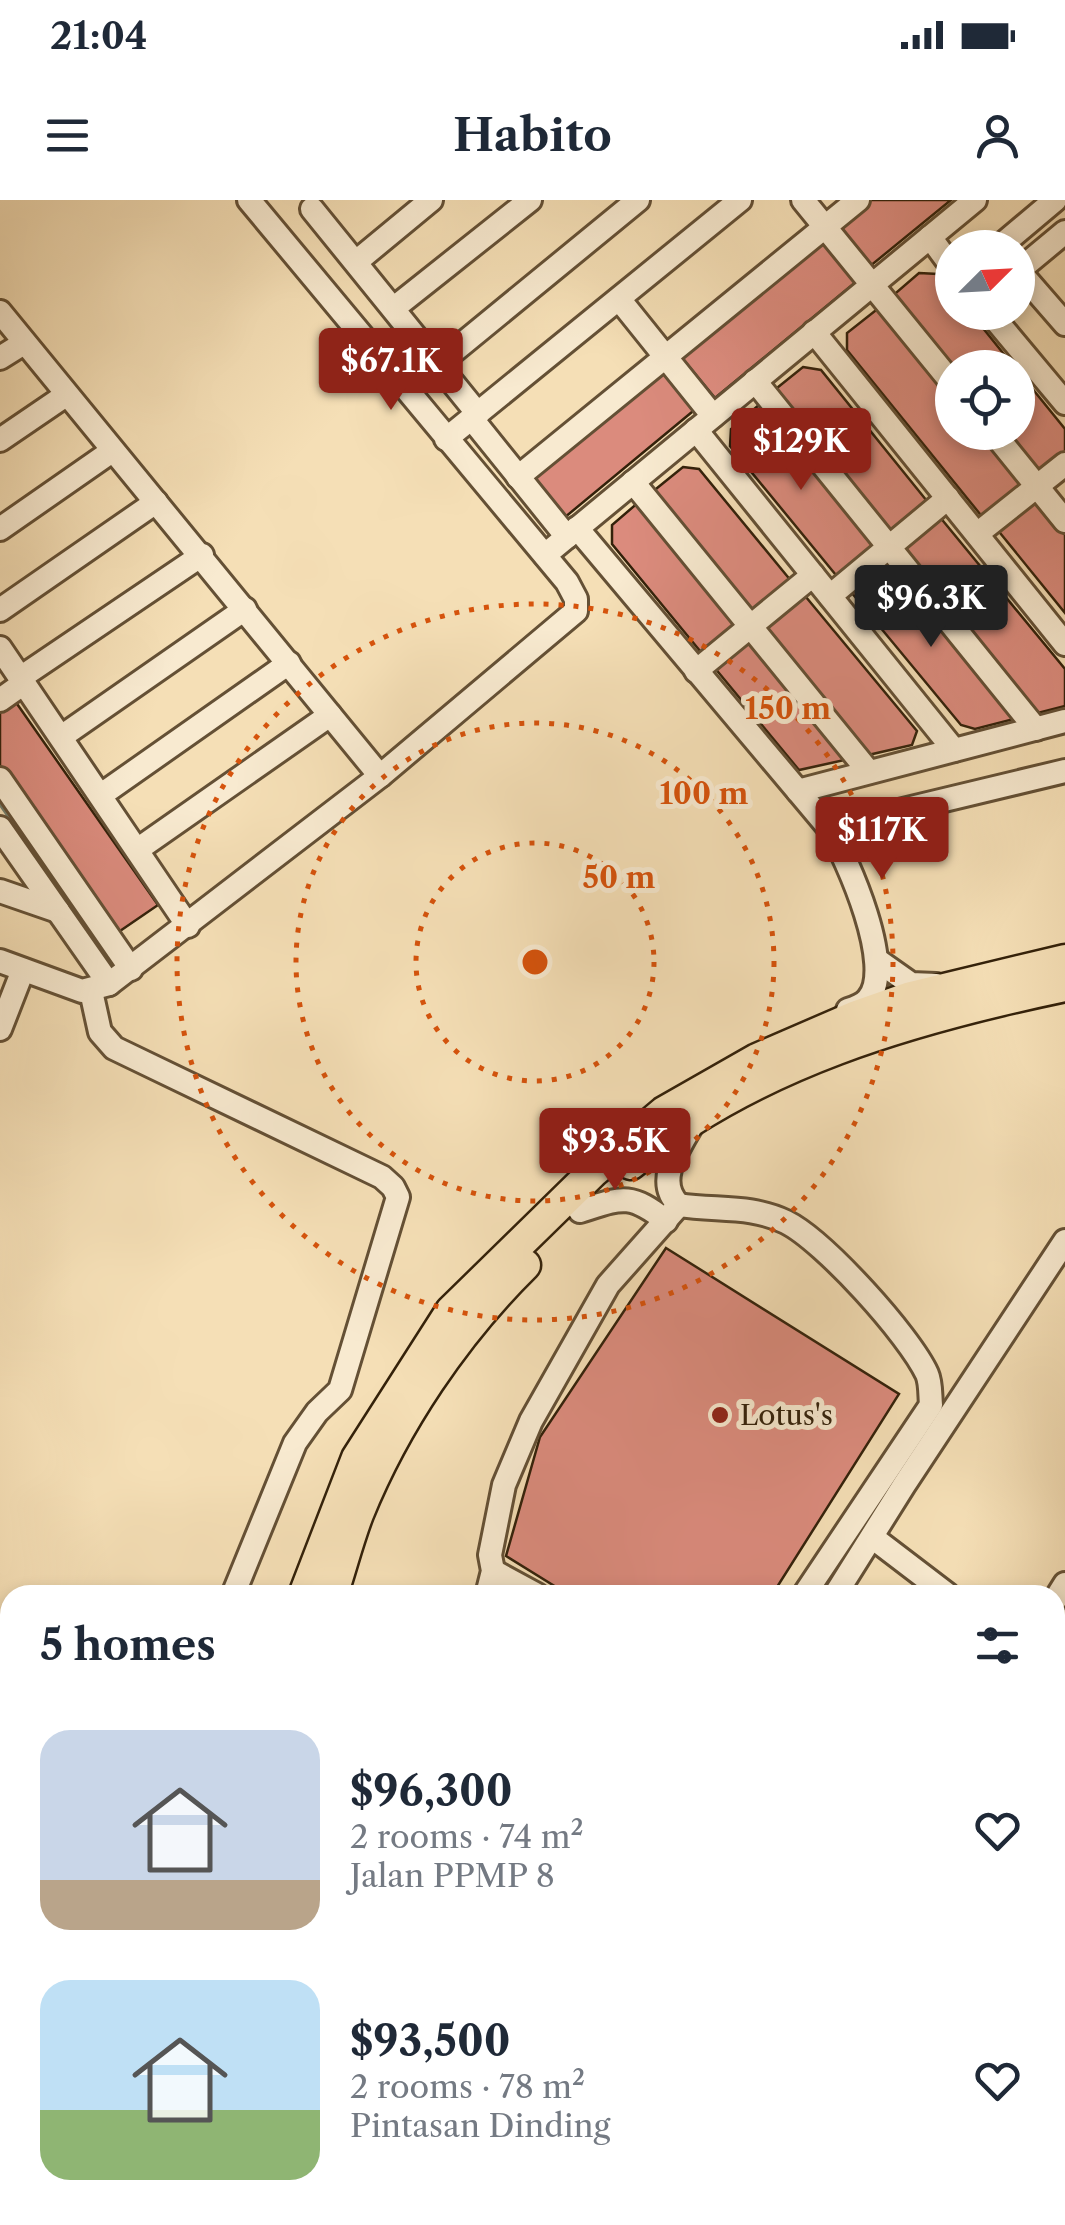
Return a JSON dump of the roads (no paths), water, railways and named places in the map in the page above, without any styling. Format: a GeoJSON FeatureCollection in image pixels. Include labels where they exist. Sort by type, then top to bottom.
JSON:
{"type":"FeatureCollection","features":[{"type":"Feature","properties":{"kind":"main road"},"geometry":{"type":"LineString","coordinates":[[308,1585],[357,1458],[451,1311],[593,1172],[664,1112],[757,1059],[854,1016],[911,997],[1065,960]]}},
{"type":"Feature","properties":{"kind":"main road"},"geometry":{"type":"LineString","coordinates":[[335,1585],[358,1514],[403,1423],[458,1341],[504,1286],[650,1149],[695,1119],[800,1062],[916,1022],[1065,986]]}},
{"type":"Feature","properties":{"kind":"street"},"geometry":{"type":"LineString","coordinates":[[0,961],[82,991],[100,988],[188,926],[380,776],[576,612],[576,599],[544,556],[249,200]]}},
{"type":"Feature","properties":{"kind":"street"},"geometry":{"type":"LineString","coordinates":[[356,262],[431,200]]}},
{"type":"Feature","properties":{"kind":"street"},"geometry":{"type":"LineString","coordinates":[[394,308],[530,200]]}},
{"type":"Feature","properties":{"kind":"street"},"geometry":{"type":"LineString","coordinates":[[438,364],[638,200]]}},
{"type":"Feature","properties":{"kind":"street"},"geometry":{"type":"LineString","coordinates":[[446,440],[740,200]]}},
{"type":"Feature","properties":{"kind":"street"},"geometry":{"type":"LineString","coordinates":[[802,200],[935,362]]}},
{"type":"Feature","properties":{"kind":"street"},"geometry":{"type":"LineString","coordinates":[[518,477],[858,200]]}},
{"type":"Feature","properties":{"kind":"street"},"geometry":{"type":"LineString","coordinates":[[544,556],[975,200]]}},
{"type":"Feature","properties":{"kind":"street"},"geometry":{"type":"LineString","coordinates":[[1019,230],[1055,200]]}},
{"type":"Feature","properties":{"kind":"street"},"geometry":{"type":"LineString","coordinates":[[280,237],[318,204],[356,262],[438,364],[518,477],[696,670],[829,828],[852,871],[877,960],[875,986],[868,1000],[801,1030],[757,1059]]}},
{"type":"Feature","properties":{"kind":"street"},"geometry":{"type":"LineString","coordinates":[[1035,256],[1065,232]]}},
{"type":"Feature","properties":{"kind":"street"},"geometry":{"type":"LineString","coordinates":[[930,237],[935,244]]}},
{"type":"Feature","properties":{"kind":"street"},"geometry":{"type":"LineString","coordinates":[[1035,290],[1065,324]]}},
{"type":"Feature","properties":{"kind":"street"},"geometry":{"type":"LineString","coordinates":[[619,299],[665,356],[704,423],[812,575],[954,750]]}},
{"type":"Feature","properties":{"kind":"street"},"geometry":{"type":"LineString","coordinates":[[0,312],[380,776]]}},
{"type":"Feature","properties":{"kind":"street"},"geometry":{"type":"LineString","coordinates":[[1004,330],[1065,404]]}},
{"type":"Feature","properties":{"kind":"street"},"geometry":{"type":"LineString","coordinates":[[814,332],[1065,644]]}},
{"type":"Feature","properties":{"kind":"street"},"geometry":{"type":"LineString","coordinates":[[0,358],[24,342]]}},
{"type":"Feature","properties":{"kind":"street"},"geometry":{"type":"LineString","coordinates":[[755,381],[1036,729]]}},
{"type":"Feature","properties":{"kind":"street"},"geometry":{"type":"LineString","coordinates":[[0,440],[66,395]]}},
{"type":"Feature","properties":{"kind":"street"},"geometry":{"type":"LineString","coordinates":[[1007,450],[1065,521]]}},
{"type":"Feature","properties":{"kind":"street"},"geometry":{"type":"LineString","coordinates":[[0,529],[112,451]]}},
{"type":"Feature","properties":{"kind":"street"},"geometry":{"type":"LineString","coordinates":[[977,534],[1065,464]]}},
{"type":"Feature","properties":{"kind":"street"},"geometry":{"type":"LineString","coordinates":[[632,482],[869,772]]}},
{"type":"Feature","properties":{"kind":"street"},"geometry":{"type":"LineString","coordinates":[[830,596],[948,498]]}},
{"type":"Feature","properties":{"kind":"street"},"geometry":{"type":"LineString","coordinates":[[0,610],[156,502]]}},
{"type":"Feature","properties":{"kind":"street"},"geometry":{"type":"LineString","coordinates":[[0,700],[22,680],[202,556]]}},
{"type":"Feature","properties":{"kind":"street"},"geometry":{"type":"LineString","coordinates":[[696,670],[812,575]]}},
{"type":"Feature","properties":{"kind":"street"},"geometry":{"type":"LineString","coordinates":[[61,737],[245,609]]}},
{"type":"Feature","properties":{"kind":"street"},"geometry":{"type":"LineString","coordinates":[[0,648],[188,926]]}},
{"type":"Feature","properties":{"kind":"street"},"geometry":{"type":"LineString","coordinates":[[101,795],[289,664]]}},
{"type":"Feature","properties":{"kind":"street"},"geometry":{"type":"LineString","coordinates":[[137,850],[330,715]]}},
{"type":"Feature","properties":{"kind":"street"},"geometry":{"type":"LineString","coordinates":[[798,791],[1065,722]]}},
{"type":"Feature","properties":{"kind":"street"},"geometry":{"type":"LineString","coordinates":[[862,820],[1065,771]]}},
{"type":"Feature","properties":{"kind":"street"},"geometry":{"type":"LineString","coordinates":[[0,779],[131,969]]}},
{"type":"Feature","properties":{"kind":"street"},"geometry":{"type":"LineString","coordinates":[[0,828],[58,911],[100,988],[100,1032],[114,1048],[382,1177],[398,1197],[340,1390],[317,1412],[295,1443],[237,1585]]}},
{"type":"Feature","properties":{"kind":"street"},"geometry":{"type":"LineString","coordinates":[[0,890],[58,911]]}},
{"type":"Feature","properties":{"kind":"street"},"geometry":{"type":"LineString","coordinates":[[877,960],[911,984],[969,984]]}},
{"type":"Feature","properties":{"kind":"street"},"geometry":{"type":"LineString","coordinates":[[0,1029],[23,970]]}},
{"type":"Feature","properties":{"kind":"street"},"geometry":{"type":"LineString","coordinates":[[490,1585],[494,1571],[490,1555],[504,1485],[531,1421],[608,1285],[673,1213],[668,1176],[695,1119]]}},
{"type":"Feature","properties":{"kind":"street"},"geometry":{"type":"LineString","coordinates":[[580,1211],[631,1198],[673,1213],[752,1211],[787,1223],[814,1243],[895,1324],[929,1378],[931,1405],[895,1478],[872,1537],[841,1585]]}},
{"type":"Feature","properties":{"kind":"street"},"geometry":{"type":"LineString","coordinates":[[812,1585],[895,1478],[1065,1241]]}},
{"type":"Feature","properties":{"kind":"street"},"geometry":{"type":"LineString","coordinates":[[872,1537],[933,1585]]}},
{"type":"Feature","properties":{"kind":"street"},"geometry":{"type":"LineString","coordinates":[[494,1571],[519,1585]]}},
{"type":"Feature","properties":{"kind":"waterway"},"geometry":{"type":"LineString","coordinates":[[0,803],[106,955]]}},
{"type":"Feature","properties":{"kind":"place","name":"Lotus's"},"geometry":{"type":"Point","coordinates":[720,1415]}}]}
